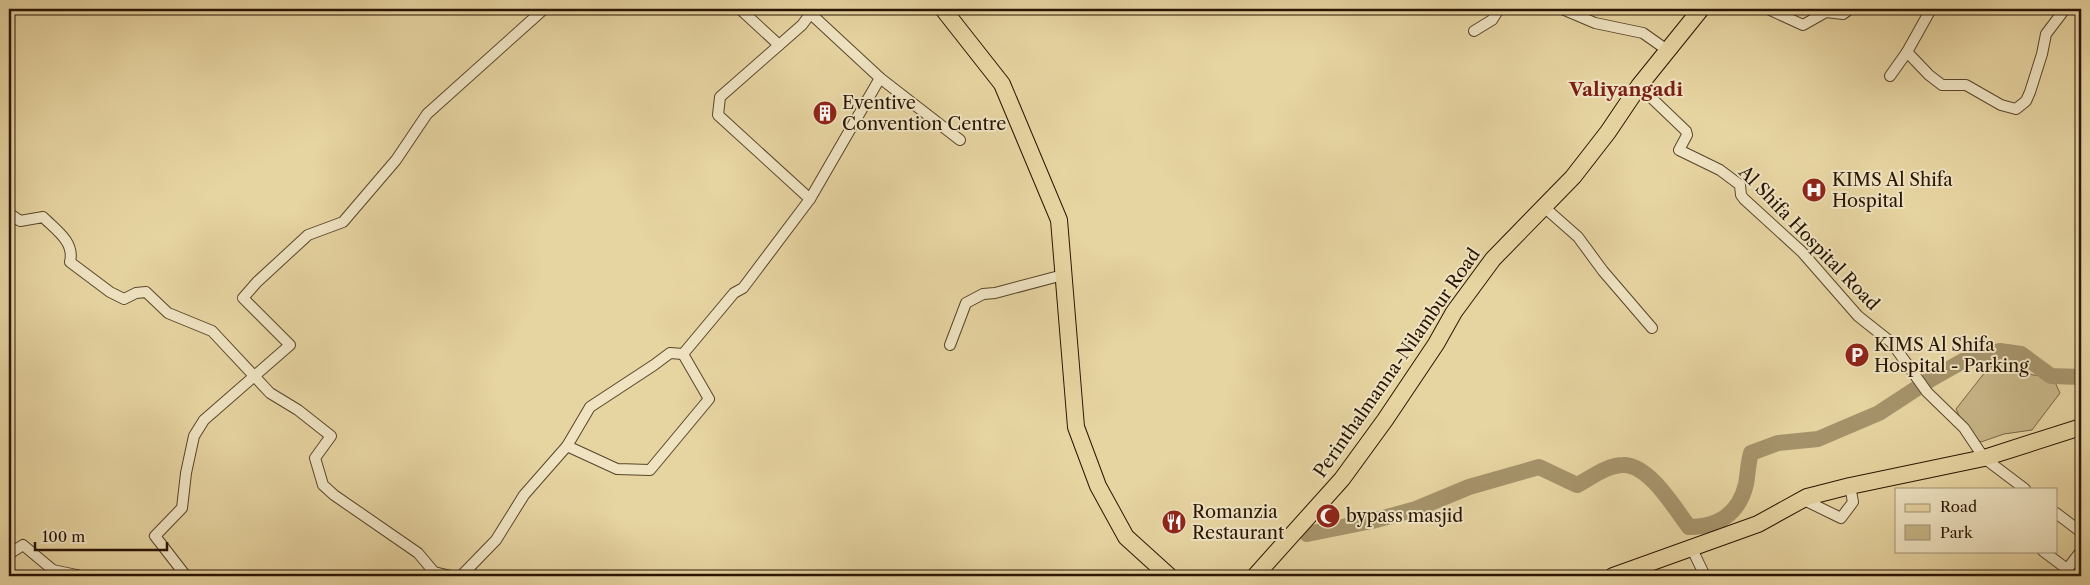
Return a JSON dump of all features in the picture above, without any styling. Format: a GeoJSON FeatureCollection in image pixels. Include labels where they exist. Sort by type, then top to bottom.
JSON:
{"type":"FeatureCollection","features":[{"type":"Feature","properties":{"kind":"main road"},"geometry":{"type":"LineString","coordinates":[[943,9],[1002,84],[1058,220],[1076,427],[1098,486],[1126,537],[1169,576]]}},
{"type":"Feature","properties":{"kind":"main road","name":"Perinthalmanna-Nilambur Road"},"geometry":{"type":"LineString","coordinates":[[1256,576],[1342,479],[1385,420],[1474,284],[1493,259],[1573,177],[1608,132],[1639,86],[1701,9]]}},
{"type":"Feature","properties":{"kind":"main road"},"geometry":{"type":"LineString","coordinates":[[1613,576],[1758,524],[1802,499],[1850,486],[1984,458],[2081,427]]}},
{"type":"Feature","properties":{"kind":"street"},"geometry":{"type":"LineString","coordinates":[[186,576],[155,536],[182,508],[186,473],[194,436],[204,420],[290,344],[244,298],[257,282],[308,236],[343,222],[396,160],[427,114],[544,9]]}},
{"type":"Feature","properties":{"kind":"street"},"geometry":{"type":"LineString","coordinates":[[740,9],[778,45]]}},
{"type":"Feature","properties":{"kind":"street"},"geometry":{"type":"LineString","coordinates":[[1474,31],[1492,20],[1499,9]]}},
{"type":"Feature","properties":{"kind":"street"},"geometry":{"type":"LineString","coordinates":[[1562,9],[1596,23],[1643,32],[1667,50]]}},
{"type":"Feature","properties":{"kind":"street"},"geometry":{"type":"LineString","coordinates":[[1768,9],[1803,25],[1826,12],[1843,14],[1850,9]]}},
{"type":"Feature","properties":{"kind":"street"},"geometry":{"type":"LineString","coordinates":[[1890,76],[1907,52],[1931,9]]}},
{"type":"Feature","properties":{"kind":"street"},"geometry":{"type":"LineString","coordinates":[[1907,52],[1942,85],[1966,85],[2001,106],[2016,109],[2026,101],[2030,92],[2046,34],[2065,9]]}},
{"type":"Feature","properties":{"kind":"street"},"geometry":{"type":"LineString","coordinates":[[810,199],[718,115],[720,97],[802,25],[812,11],[880,78],[960,140]]}},
{"type":"Feature","properties":{"kind":"street"},"geometry":{"type":"LineString","coordinates":[[683,354],[734,294],[743,288],[810,199],[880,78]]}},
{"type":"Feature","properties":{"kind":"street","name":"Al Shifa Hospital Road"},"geometry":{"type":"LineString","coordinates":[[1639,86],[1686,132],[1687,135],[1678,150],[1720,170],[1735,180],[1740,186],[1741,195],[1744,199],[1802,252],[1858,316],[1892,343],[1927,392],[1964,428],[1984,458],[2024,488]]}},
{"type":"Feature","properties":{"kind":"street"},"geometry":{"type":"LineString","coordinates":[[1544,207],[1578,237],[1603,271],[1652,328]]}},
{"type":"Feature","properties":{"kind":"street"},"geometry":{"type":"LineString","coordinates":[[9,213],[20,221],[43,217],[66,240],[72,253],[70,262],[110,292],[124,299],[136,293],[146,292],[168,313],[212,331],[270,393],[298,410],[331,436],[315,458],[323,485],[334,495],[418,553],[431,574],[451,576]]}},
{"type":"Feature","properties":{"kind":"street"},"geometry":{"type":"LineString","coordinates":[[950,345],[966,303],[982,294],[1062,275]]}},
{"type":"Feature","properties":{"kind":"street"},"geometry":{"type":"LineString","coordinates":[[461,576],[496,540],[524,495],[567,446],[590,407],[654,365],[670,352],[683,354]]}},
{"type":"Feature","properties":{"kind":"street"},"geometry":{"type":"LineString","coordinates":[[567,446],[617,469],[650,470],[709,398],[683,354]]}},
{"type":"Feature","properties":{"kind":"street"},"geometry":{"type":"LineString","coordinates":[[1802,499],[1841,518],[1853,502],[1850,486]]}},
{"type":"Feature","properties":{"kind":"street"},"geometry":{"type":"LineString","coordinates":[[2058,514],[2081,532]]}},
{"type":"Feature","properties":{"kind":"street"},"geometry":{"type":"LineString","coordinates":[[9,554],[23,545],[53,570],[81,576]]}},
{"type":"Feature","properties":{"kind":"street"},"geometry":{"type":"LineString","coordinates":[[1692,549],[1705,576]]}},
{"type":"Feature","properties":{"kind":"street"},"geometry":{"type":"LineString","coordinates":[[2044,552],[2064,572],[2081,551]]}},
{"type":"Feature","properties":{"kind":"green space"},"geometry":{"type":"Polygon","coordinates":[[[2002,363],[2033,375],[2052,376],[2060,393],[2032,430],[2004,434],[1981,442],[1966,431],[1956,409],[1989,367],[2002,363]]]}},
{"type":"Feature","properties":{"kind":"waterway"},"geometry":{"type":"LineString","coordinates":[[1307,534],[1372,521],[1416,509],[1469,487],[1539,467],[1577,485],[1605,469],[1623,465],[1633,467],[1652,479],[1689,527],[1709,524],[1726,517],[1738,503],[1746,484],[1751,453],[1778,443],[1818,439],[1879,413],[1931,379],[1963,361],[2000,351],[2021,354],[2051,376],[2081,377]]}},
{"type":"Feature","properties":{"kind":"place","name":"Eventive Convention Centre"},"geometry":{"type":"Point","coordinates":[825,113]}},
{"type":"Feature","properties":{"kind":"place","name":"KIMS Al Shifa Hospital"},"geometry":{"type":"Point","coordinates":[1814,190]}},
{"type":"Feature","properties":{"kind":"place","name":"KIMS Al Shifa Hospital - Parking"},"geometry":{"type":"Point","coordinates":[1857,355]}},
{"type":"Feature","properties":{"kind":"place","name":"bypass masjid"},"geometry":{"type":"Point","coordinates":[1328,516]}},
{"type":"Feature","properties":{"kind":"place","name":"Romanzia Restaurant"},"geometry":{"type":"Point","coordinates":[1174,522]}},
{"type":"Feature","properties":{"kind":"district","name":"Valiyangadi"},"geometry":{"type":"Point","coordinates":[1626,89]}}]}
